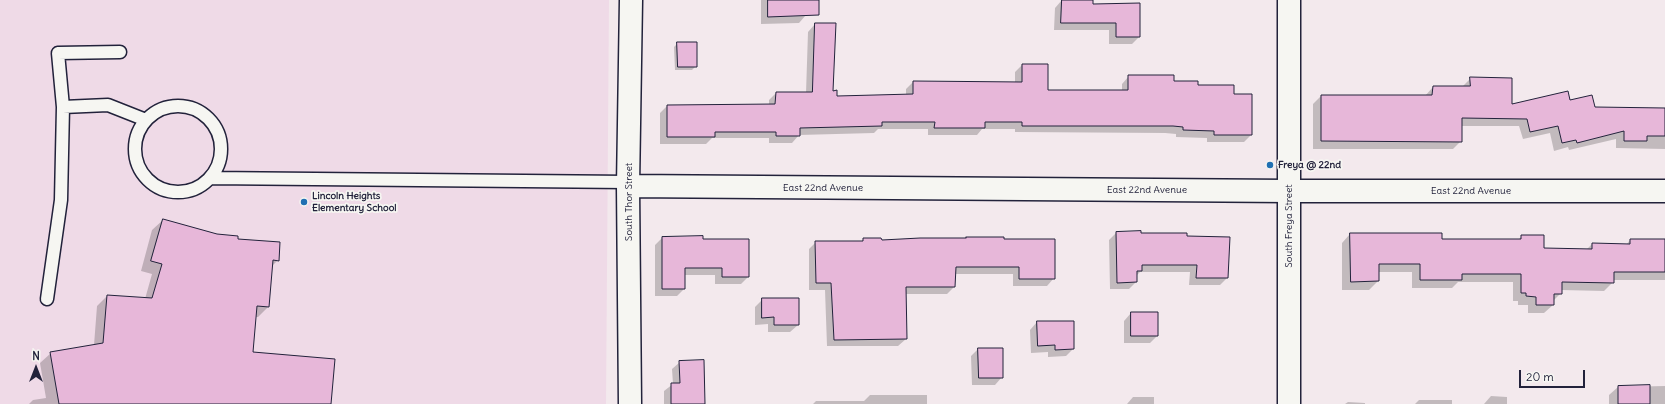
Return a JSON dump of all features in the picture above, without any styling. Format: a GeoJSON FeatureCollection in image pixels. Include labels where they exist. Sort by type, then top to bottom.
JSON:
{"type":"FeatureCollection","features":[{"type":"Feature","properties":{"kind":"street","name":"South Thor Street"},"geometry":{"type":"LineString","coordinates":[[630,404],[628,184],[631,0]]}},
{"type":"Feature","properties":{"kind":"street","name":"South Freya Street"},"geometry":{"type":"LineString","coordinates":[[1289,0],[1289,404]]}},
{"type":"Feature","properties":{"kind":"street","name":"East 22nd Avenue"},"geometry":{"type":"LineString","coordinates":[[628,184],[1289,191],[1665,191]]}},
{"type":"Feature","properties":{"kind":"lane"},"geometry":{"type":"LineString","coordinates":[[47,299],[61,200],[63,107],[58,53],[120,52]]}},
{"type":"Feature","properties":{"kind":"lane"},"geometry":{"type":"LineString","coordinates":[[63,107],[108,105],[146,120]]}},
{"type":"Feature","properties":{"kind":"lane"},"geometry":{"type":"LineString","coordinates":[[172,106],[187,107],[201,112],[212,122],[219,136],[221,150],[218,165],[210,178],[200,186],[187,191],[173,192],[160,188],[149,181],[141,170],[136,158],[135,144],[139,131],[146,120],[158,111],[172,106]]}},
{"type":"Feature","properties":{"kind":"lane"},"geometry":{"type":"LineString","coordinates":[[210,178],[628,184]]}},
{"type":"Feature","properties":{"kind":"shaded area","name":"Lincoln Heights Elementary School"},"geometry":{"type":"Polygon","coordinates":[[[0,0],[609,0],[606,404],[0,404],[0,0]]]}},
{"type":"Feature","properties":{"kind":"building"},"geometry":{"type":"Polygon","coordinates":[[[768,0],[819,0],[819,15],[768,17],[768,0]]]}},
{"type":"Feature","properties":{"kind":"building"},"geometry":{"type":"Polygon","coordinates":[[[1062,0],[1093,0],[1093,4],[1140,3],[1140,37],[1116,37],[1116,23],[1061,23],[1062,0]]]}},
{"type":"Feature","properties":{"kind":"building"},"geometry":{"type":"Polygon","coordinates":[[[815,23],[836,23],[833,91],[837,90],[837,96],[913,94],[913,81],[1022,82],[1022,64],[1048,64],[1048,90],[1128,90],[1128,75],[1174,75],[1174,81],[1198,81],[1198,85],[1234,85],[1234,94],[1252,94],[1252,135],[1214,135],[1214,131],[1183,130],[1183,127],[1173,126],[1022,126],[1022,122],[985,122],[985,128],[934,128],[935,122],[882,122],[882,126],[800,128],[800,136],[776,136],[776,132],[715,132],[715,137],[667,137],[667,105],[775,104],[776,92],[812,92],[815,23]]]}},
{"type":"Feature","properties":{"kind":"building"},"geometry":{"type":"Polygon","coordinates":[[[677,42],[697,42],[697,67],[678,67],[677,42]]]}},
{"type":"Feature","properties":{"kind":"building"},"geometry":{"type":"Polygon","coordinates":[[[1470,77],[1512,78],[1512,104],[1568,91],[1570,100],[1592,95],[1595,107],[1665,108],[1665,136],[1647,136],[1647,141],[1624,141],[1624,131],[1577,143],[1576,140],[1562,143],[1558,126],[1530,132],[1527,119],[1462,118],[1462,142],[1321,141],[1321,95],[1432,95],[1433,86],[1470,86],[1470,77]]]}},
{"type":"Feature","properties":{"kind":"building"},"geometry":{"type":"Polygon","coordinates":[[[163,219],[217,234],[238,236],[238,239],[280,242],[279,261],[273,260],[269,307],[257,306],[253,352],[335,359],[331,404],[59,404],[50,352],[103,343],[107,295],[152,298],[162,264],[151,261],[163,219]]]}},
{"type":"Feature","properties":{"kind":"building"},"geometry":{"type":"Polygon","coordinates":[[[1141,231],[1141,233],[1187,233],[1187,236],[1230,237],[1228,278],[1196,278],[1197,265],[1142,265],[1142,271],[1137,271],[1137,282],[1117,283],[1116,232],[1141,231]]]}},
{"type":"Feature","properties":{"kind":"building"},"geometry":{"type":"Polygon","coordinates":[[[1350,233],[1442,233],[1442,239],[1521,239],[1521,235],[1544,235],[1544,248],[1592,249],[1592,243],[1630,244],[1630,239],[1665,239],[1665,272],[1614,272],[1614,283],[1562,282],[1562,294],[1554,294],[1554,305],[1536,305],[1536,297],[1526,296],[1526,293],[1521,293],[1521,274],[1462,274],[1462,280],[1420,280],[1420,264],[1379,264],[1379,281],[1351,282],[1350,233]]]}},
{"type":"Feature","properties":{"kind":"building"},"geometry":{"type":"Polygon","coordinates":[[[703,236],[703,239],[749,239],[749,277],[722,277],[722,268],[685,268],[685,289],[662,289],[662,237],[703,236]]]}},
{"type":"Feature","properties":{"kind":"building"},"geometry":{"type":"Polygon","coordinates":[[[966,237],[1055,239],[1055,279],[1019,279],[1019,267],[956,267],[955,287],[906,287],[907,339],[834,340],[831,283],[816,283],[815,241],[863,241],[863,238],[881,238],[882,240],[966,237]]]}},
{"type":"Feature","properties":{"kind":"building"},"geometry":{"type":"Polygon","coordinates":[[[762,298],[799,298],[799,325],[774,325],[774,317],[762,318],[762,298]]]}},
{"type":"Feature","properties":{"kind":"building"},"geometry":{"type":"Polygon","coordinates":[[[1131,312],[1158,312],[1158,336],[1131,336],[1131,312]]]}},
{"type":"Feature","properties":{"kind":"building"},"geometry":{"type":"Polygon","coordinates":[[[1037,321],[1074,321],[1074,349],[1055,350],[1055,345],[1038,346],[1037,321]]]}},
{"type":"Feature","properties":{"kind":"building"},"geometry":{"type":"Polygon","coordinates":[[[978,348],[1003,348],[1003,378],[979,378],[978,348]]]}},
{"type":"Feature","properties":{"kind":"building"},"geometry":{"type":"Polygon","coordinates":[[[704,360],[705,404],[671,404],[671,383],[680,383],[679,361],[704,360]]]}},
{"type":"Feature","properties":{"kind":"building"},"geometry":{"type":"Polygon","coordinates":[[[1650,385],[1650,404],[1618,404],[1618,386],[1650,385]]]}},
{"type":"Feature","properties":{"kind":"place","name":"Freya @ 22nd"},"geometry":{"type":"Point","coordinates":[1270,165]}},
{"type":"Feature","properties":{"kind":"place","name":"Lincoln Heights Elementary School"},"geometry":{"type":"Point","coordinates":[304,202]}}]}
